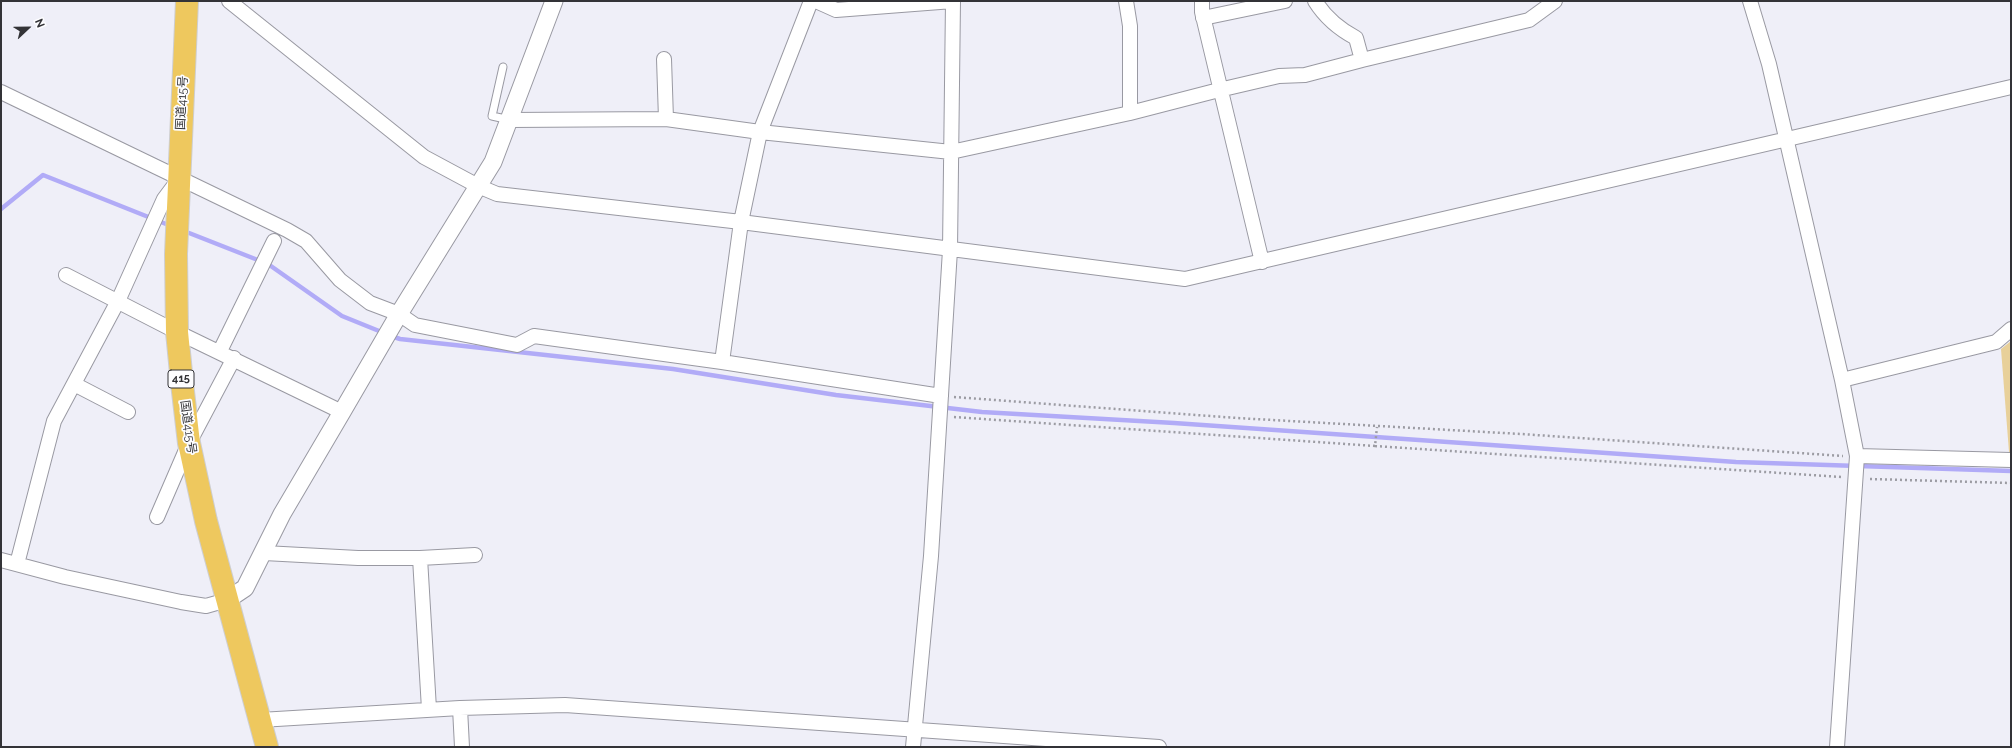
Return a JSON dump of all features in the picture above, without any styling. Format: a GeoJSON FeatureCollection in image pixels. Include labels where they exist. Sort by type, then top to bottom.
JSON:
{"type":"FeatureCollection","features":[{"type":"Feature","properties":{"kind":"highway","name":"国道415号"},"geometry":{"type":"LineString","coordinates":[[187,1],[176,254],[177,332],[189,443],[206,521],[267,747]]}},
{"type":"Feature","properties":{"kind":"street"},"geometry":{"type":"LineString","coordinates":[[229,1],[424,157],[478,186],[497,194],[740,222],[950,250],[1185,278],[1262,262],[1784,138],[2011,87]]}},
{"type":"Feature","properties":{"kind":"street"},"geometry":{"type":"LineString","coordinates":[[1,560],[65,577],[206,606],[227,600],[245,588],[264,553],[282,514],[398,314],[493,162],[554,1]]}},
{"type":"Feature","properties":{"kind":"street"},"geometry":{"type":"LineString","coordinates":[[722,362],[740,222],[760,132],[811,1]]}},
{"type":"Feature","properties":{"kind":"street"},"geometry":{"type":"LineString","coordinates":[[816,1],[836,10],[933,1],[953,1],[950,250],[931,556],[914,747]]}},
{"type":"Feature","properties":{"kind":"street"},"geometry":{"type":"LineString","coordinates":[[1126,1],[1130,26],[1130,113]]}},
{"type":"Feature","properties":{"kind":"street"},"geometry":{"type":"LineString","coordinates":[[1202,1],[1203,18],[1262,262]]}},
{"type":"Feature","properties":{"kind":"street"},"geometry":{"type":"LineString","coordinates":[[1203,18],[1285,1]]}},
{"type":"Feature","properties":{"kind":"street"},"geometry":{"type":"LineString","coordinates":[[1315,1],[1327,17],[1337,26],[1356,38],[1362,60]]}},
{"type":"Feature","properties":{"kind":"street"},"geometry":{"type":"LineString","coordinates":[[510,120],[666,119],[760,132],[951,152],[1130,113],[1279,76],[1305,75],[1529,20],[1555,1]]}},
{"type":"Feature","properties":{"kind":"street"},"geometry":{"type":"LineString","coordinates":[[1750,1],[1769,64],[1784,138],[1842,380],[1857,456],[1837,747]]}},
{"type":"Feature","properties":{"kind":"street"},"geometry":{"type":"LineString","coordinates":[[664,60],[666,119]]}},
{"type":"Feature","properties":{"kind":"street"},"geometry":{"type":"LineString","coordinates":[[1,92],[287,230],[306,241],[340,280],[370,303],[398,314],[415,325],[517,345],[534,336],[722,362],[941,396]]}},
{"type":"Feature","properties":{"kind":"street"},"geometry":{"type":"LineString","coordinates":[[17,564],[54,421],[118,300],[164,199],[179,179]]}},
{"type":"Feature","properties":{"kind":"street"},"geometry":{"type":"LineString","coordinates":[[220,351],[274,241]]}},
{"type":"Feature","properties":{"kind":"street"},"geometry":{"type":"LineString","coordinates":[[66,275],[118,300],[177,332],[220,351],[342,412]]}},
{"type":"Feature","properties":{"kind":"street"},"geometry":{"type":"LineString","coordinates":[[1842,380],[1996,342],[2011,329]]}},
{"type":"Feature","properties":{"kind":"street"},"geometry":{"type":"LineString","coordinates":[[157,517],[189,443],[234,358]]}},
{"type":"Feature","properties":{"kind":"street"},"geometry":{"type":"LineString","coordinates":[[74,384],[128,412]]}},
{"type":"Feature","properties":{"kind":"street"},"geometry":{"type":"LineString","coordinates":[[1857,456],[2011,460]]}},
{"type":"Feature","properties":{"kind":"street"},"geometry":{"type":"LineString","coordinates":[[264,553],[358,558],[420,558],[474,555]]}},
{"type":"Feature","properties":{"kind":"street"},"geometry":{"type":"LineString","coordinates":[[420,558],[429,709]]}},
{"type":"Feature","properties":{"kind":"street"},"geometry":{"type":"LineString","coordinates":[[260,720],[429,709],[565,705],[1159,747]]}},
{"type":"Feature","properties":{"kind":"street"},"geometry":{"type":"LineString","coordinates":[[460,708],[462,747]]}},
{"type":"Feature","properties":{"kind":"lane"},"geometry":{"type":"LineString","coordinates":[[503,67],[492,116],[510,120]]}},
{"type":"Feature","properties":{"kind":"path"},"geometry":{"type":"LineString","coordinates":[[941,396],[1377,427],[1521,434],[1857,456]]}},
{"type":"Feature","properties":{"kind":"path"},"geometry":{"type":"LineString","coordinates":[[940,416],[1855,478],[2011,483]]}},
{"type":"Feature","properties":{"kind":"path"},"geometry":{"type":"LineString","coordinates":[[1375,446],[1377,427]]}},
{"type":"Feature","properties":{"kind":"shaded area"},"geometry":{"type":"Polygon","coordinates":[[[2011,341],[2011,452],[2009,452],[2001,349],[2011,341]]]}},
{"type":"Feature","properties":{"kind":"waterway"},"geometry":{"type":"LineString","coordinates":[[1,209],[43,175],[171,226]]}},
{"type":"Feature","properties":{"kind":"waterway"},"geometry":{"type":"LineString","coordinates":[[184,231],[268,264],[342,316],[384,333]]}},
{"type":"Feature","properties":{"kind":"waterway"},"geometry":{"type":"LineString","coordinates":[[391,336],[400,339],[673,369],[836,395],[982,412],[1174,423],[1736,462],[2011,471]]}}]}
